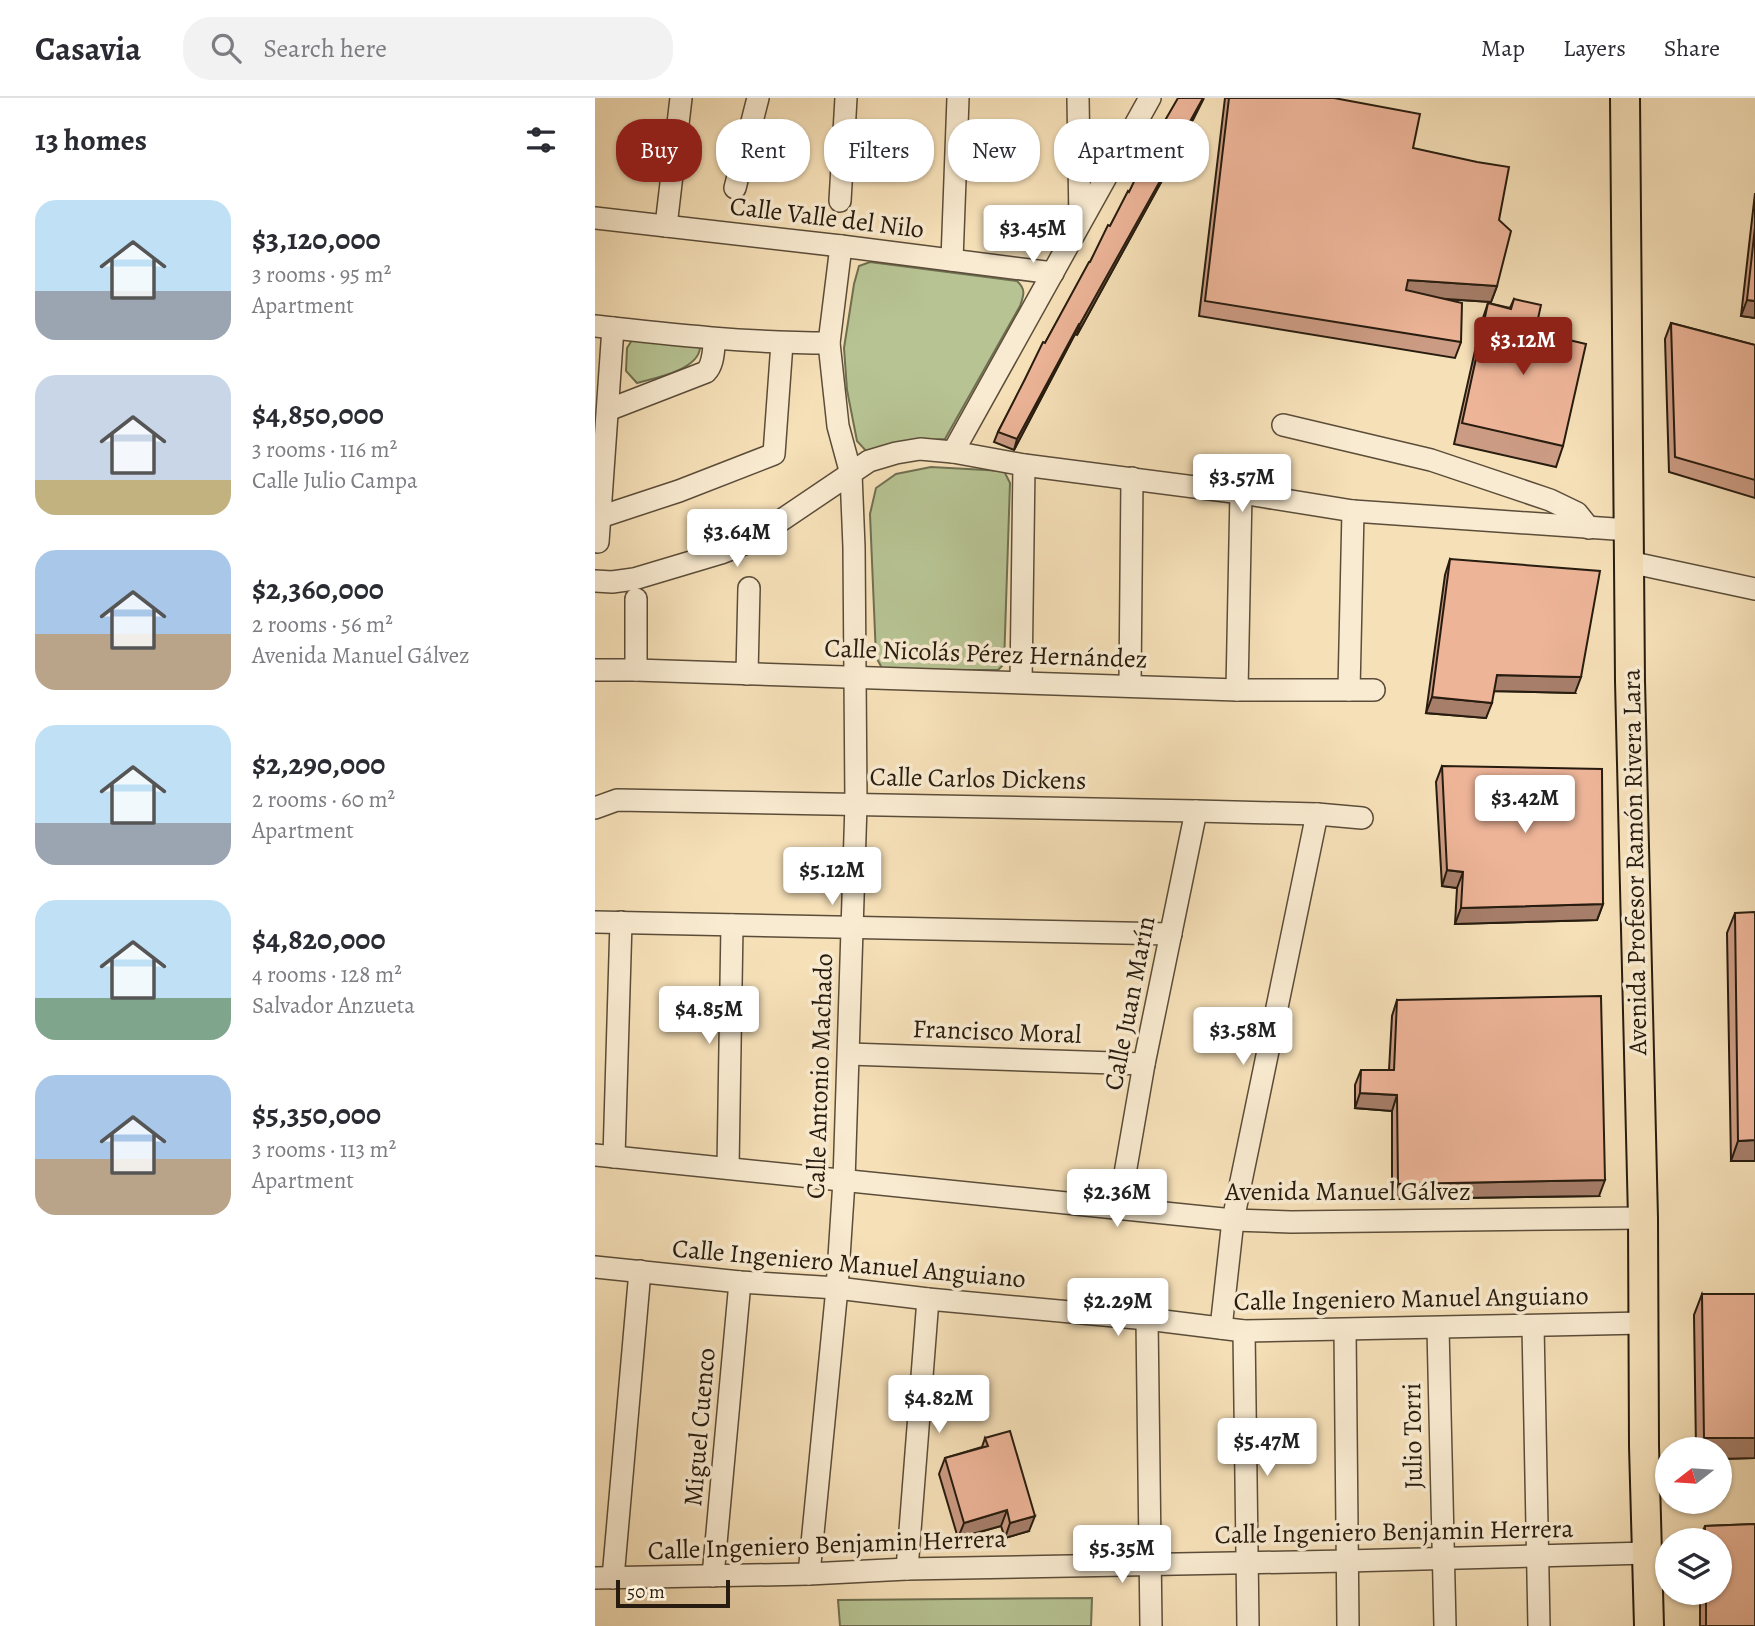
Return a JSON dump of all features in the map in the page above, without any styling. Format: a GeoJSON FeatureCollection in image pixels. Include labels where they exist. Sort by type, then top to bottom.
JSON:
{"type":"FeatureCollection","features":[{"type":"Feature","properties":{"kind":"main road","name":"Avenida Profesor Ramón Rivera Lara"},"geometry":{"type":"LineString","coordinates":[[1625,98],[1633,830],[1643,1219],[1649,1626]]}},
{"type":"Feature","properties":{"kind":"street"},"geometry":{"type":"LineString","coordinates":[[666,226],[681,98]]}},
{"type":"Feature","properties":{"kind":"street"},"geometry":{"type":"LineString","coordinates":[[736,188],[758,98]]}},
{"type":"Feature","properties":{"kind":"street"},"geometry":{"type":"LineString","coordinates":[[840,201],[846,98]]}},
{"type":"Feature","properties":{"kind":"street"},"geometry":{"type":"LineString","coordinates":[[951,260],[958,98]]}},
{"type":"Feature","properties":{"kind":"street"},"geometry":{"type":"LineString","coordinates":[[1078,98],[1080,224]]}},
{"type":"Feature","properties":{"kind":"street"},"geometry":{"type":"LineString","coordinates":[[953,452],[1150,98]]}},
{"type":"Feature","properties":{"kind":"street","name":"Calle Valle del Nilo"},"geometry":{"type":"LineString","coordinates":[[595,218],[1053,273]]}},
{"type":"Feature","properties":{"kind":"street","name":"Calle Antonio Machado"},"geometry":{"type":"LineString","coordinates":[[809,1574],[837,1288],[844,1181],[856,804],[851,474],[838,426],[829,343],[841,246]]}},
{"type":"Feature","properties":{"kind":"street"},"geometry":{"type":"LineString","coordinates":[[598,542],[608,410],[604,327],[715,339],[829,343]]}},
{"type":"Feature","properties":{"kind":"street"},"geometry":{"type":"LineString","coordinates":[[608,410],[706,372],[712,362],[715,339]]}},
{"type":"Feature","properties":{"kind":"street"},"geometry":{"type":"LineString","coordinates":[[600,517],[782,455],[782,343]]}},
{"type":"Feature","properties":{"kind":"street"},"geometry":{"type":"LineString","coordinates":[[1283,425],[1431,460],[1550,500],[1577,513],[1589,528]]}},
{"type":"Feature","properties":{"kind":"street"},"geometry":{"type":"LineString","coordinates":[[595,581],[634,579],[749,542],[869,461],[920,449],[1353,511],[1629,530]]}},
{"type":"Feature","properties":{"kind":"street"},"geometry":{"type":"LineString","coordinates":[[1020,682],[1024,465]]}},
{"type":"Feature","properties":{"kind":"street"},"geometry":{"type":"LineString","coordinates":[[1130,685],[1132,478]]}},
{"type":"Feature","properties":{"kind":"street"},"geometry":{"type":"LineString","coordinates":[[1237,690],[1241,493]]}},
{"type":"Feature","properties":{"kind":"street"},"geometry":{"type":"LineString","coordinates":[[1349,690],[1353,511]]}},
{"type":"Feature","properties":{"kind":"street"},"geometry":{"type":"LineString","coordinates":[[1629,562],[1755,589]]}},
{"type":"Feature","properties":{"kind":"street"},"geometry":{"type":"LineString","coordinates":[[747,674],[749,588]]}},
{"type":"Feature","properties":{"kind":"street"},"geometry":{"type":"LineString","coordinates":[[636,599],[636,670]]}},
{"type":"Feature","properties":{"kind":"street","name":"Calle Nicolás Pérez Hernández"},"geometry":{"type":"LineString","coordinates":[[595,670],[1237,690],[1374,690]]}},
{"type":"Feature","properties":{"kind":"street","name":"Calle Carlos Dickens"},"geometry":{"type":"LineString","coordinates":[[595,808],[617,800],[1196,811],[1317,814],[1361,818]]}},
{"type":"Feature","properties":{"kind":"street","name":"Calle Juan Marín"},"geometry":{"type":"LineString","coordinates":[[1119,1208],[1144,1064],[1196,811]]}},
{"type":"Feature","properties":{"kind":"street"},"geometry":{"type":"LineString","coordinates":[[1220,1328],[1233,1220],[1317,814]]}},
{"type":"Feature","properties":{"kind":"street"},"geometry":{"type":"LineString","coordinates":[[595,922],[1171,934]]}},
{"type":"Feature","properties":{"kind":"street"},"geometry":{"type":"LineString","coordinates":[[605,1156],[621,922]]}},
{"type":"Feature","properties":{"kind":"street"},"geometry":{"type":"LineString","coordinates":[[728,1168],[732,925]]}},
{"type":"Feature","properties":{"kind":"street","name":"Francisco Moral"},"geometry":{"type":"LineString","coordinates":[[849,1054],[1144,1064]]}},
{"type":"Feature","properties":{"kind":"street","name":"Avenida Manuel Gálvez"},"geometry":{"type":"LineString","coordinates":[[605,1156],[1233,1220],[1291,1222],[1643,1219]]}},
{"type":"Feature","properties":{"kind":"street","name":"Calle Ingeniero Manuel Anguiano"},"geometry":{"type":"LineString","coordinates":[[595,1267],[740,1282],[837,1288],[1244,1331],[1643,1323]]}},
{"type":"Feature","properties":{"kind":"street"},"geometry":{"type":"LineString","coordinates":[[604,1578],[640,1271]]}},
{"type":"Feature","properties":{"kind":"street","name":"Miguel Cuenco"},"geometry":{"type":"LineString","coordinates":[[713,1576],[740,1282]]}},
{"type":"Feature","properties":{"kind":"street"},"geometry":{"type":"LineString","coordinates":[[907,1569],[928,1299]]}},
{"type":"Feature","properties":{"kind":"street"},"geometry":{"type":"LineString","coordinates":[[1147,1319],[1151,1626]]}},
{"type":"Feature","properties":{"kind":"street"},"geometry":{"type":"LineString","coordinates":[[1533,1326],[1539,1626]]}},
{"type":"Feature","properties":{"kind":"street","name":"Julio Torri"},"geometry":{"type":"LineString","coordinates":[[1438,1328],[1445,1626]]}},
{"type":"Feature","properties":{"kind":"street"},"geometry":{"type":"LineString","coordinates":[[1345,1330],[1348,1626]]}},
{"type":"Feature","properties":{"kind":"street"},"geometry":{"type":"LineString","coordinates":[[1244,1331],[1248,1626]]}},
{"type":"Feature","properties":{"kind":"street","name":"Calle Ingeniero Benjamin Herrera"},"geometry":{"type":"LineString","coordinates":[[604,1578],[1648,1553]]}},
{"type":"Feature","properties":{"kind":"green space"},"geometry":{"type":"Polygon","coordinates":[[[870,262],[1017,281],[1022,287],[1020,306],[945,439],[916,441],[867,452],[857,441],[847,390],[844,348],[859,266],[870,262]]]}},
{"type":"Feature","properties":{"kind":"green space"},"geometry":{"type":"Polygon","coordinates":[[[632,340],[695,344],[700,348],[692,362],[684,367],[637,383],[626,371],[627,348],[632,340]]]}},
{"type":"Feature","properties":{"kind":"green space"},"geometry":{"type":"Polygon","coordinates":[[[931,467],[1004,471],[1010,483],[1004,664],[998,670],[883,670],[876,657],[870,514],[876,488],[896,474],[931,467]]]}},
{"type":"Feature","properties":{"kind":"green space"},"geometry":{"type":"Polygon","coordinates":[[[1092,1598],[1091,1626],[840,1626],[838,1600],[1092,1598]]]}},
{"type":"Feature","properties":{"kind":"building"},"geometry":{"type":"Polygon","coordinates":[[[1178,98],[1203,98],[1191,119],[1166,119],[1178,98]]]}},
{"type":"Feature","properties":{"kind":"building"},"geometry":{"type":"Polygon","coordinates":[[[1229,98],[1334,98],[1420,114],[1413,148],[1509,167],[1499,220],[1511,231],[1497,286],[1408,280],[1406,290],[1462,303],[1461,342],[1205,301],[1229,98]]]}},
{"type":"Feature","properties":{"kind":"building"},"geometry":{"type":"Polygon","coordinates":[[[1134,182],[1159,182],[1017,439],[998,432],[1043,342],[1045,343],[1108,225],[1110,226],[1134,182]]]}},
{"type":"Feature","properties":{"kind":"building"},"geometry":{"type":"Polygon","coordinates":[[[1755,227],[1755,301],[1747,300],[1755,227]]]}},
{"type":"Feature","properties":{"kind":"building"},"geometry":{"type":"Polygon","coordinates":[[[1514,299],[1541,305],[1535,332],[1586,344],[1563,446],[1462,423],[1488,303],[1511,309],[1514,299]]]}},
{"type":"Feature","properties":{"kind":"building"},"geometry":{"type":"Polygon","coordinates":[[[1671,323],[1755,345],[1755,480],[1675,457],[1671,323]]]}},
{"type":"Feature","properties":{"kind":"building"},"geometry":{"type":"Polygon","coordinates":[[[1450,559],[1600,571],[1581,677],[1497,675],[1492,703],[1432,697],[1450,559]]]}},
{"type":"Feature","properties":{"kind":"building"},"geometry":{"type":"Polygon","coordinates":[[[1442,766],[1602,769],[1603,904],[1461,908],[1463,872],[1447,870],[1442,766]]]}},
{"type":"Feature","properties":{"kind":"building"},"geometry":{"type":"Polygon","coordinates":[[[1755,912],[1755,1140],[1738,1141],[1735,913],[1755,912]]]}},
{"type":"Feature","properties":{"kind":"building"},"geometry":{"type":"Polygon","coordinates":[[[1601,996],[1605,1180],[1398,1184],[1397,1095],[1360,1093],[1361,1070],[1394,1070],[1397,1000],[1601,996]]]}},
{"type":"Feature","properties":{"kind":"building"},"geometry":{"type":"Polygon","coordinates":[[[1702,1294],[1755,1294],[1755,1438],[1704,1437],[1702,1294]]]}},
{"type":"Feature","properties":{"kind":"building"},"geometry":{"type":"Polygon","coordinates":[[[1010,1431],[1035,1516],[1010,1523],[1007,1510],[964,1523],[945,1458],[988,1446],[985,1438],[1010,1431]]]}},
{"type":"Feature","properties":{"kind":"building"},"geometry":{"type":"Polygon","coordinates":[[[1755,1524],[1755,1626],[1706,1626],[1706,1605],[1732,1605],[1732,1528],[1705,1526],[1755,1524]]]}}]}
